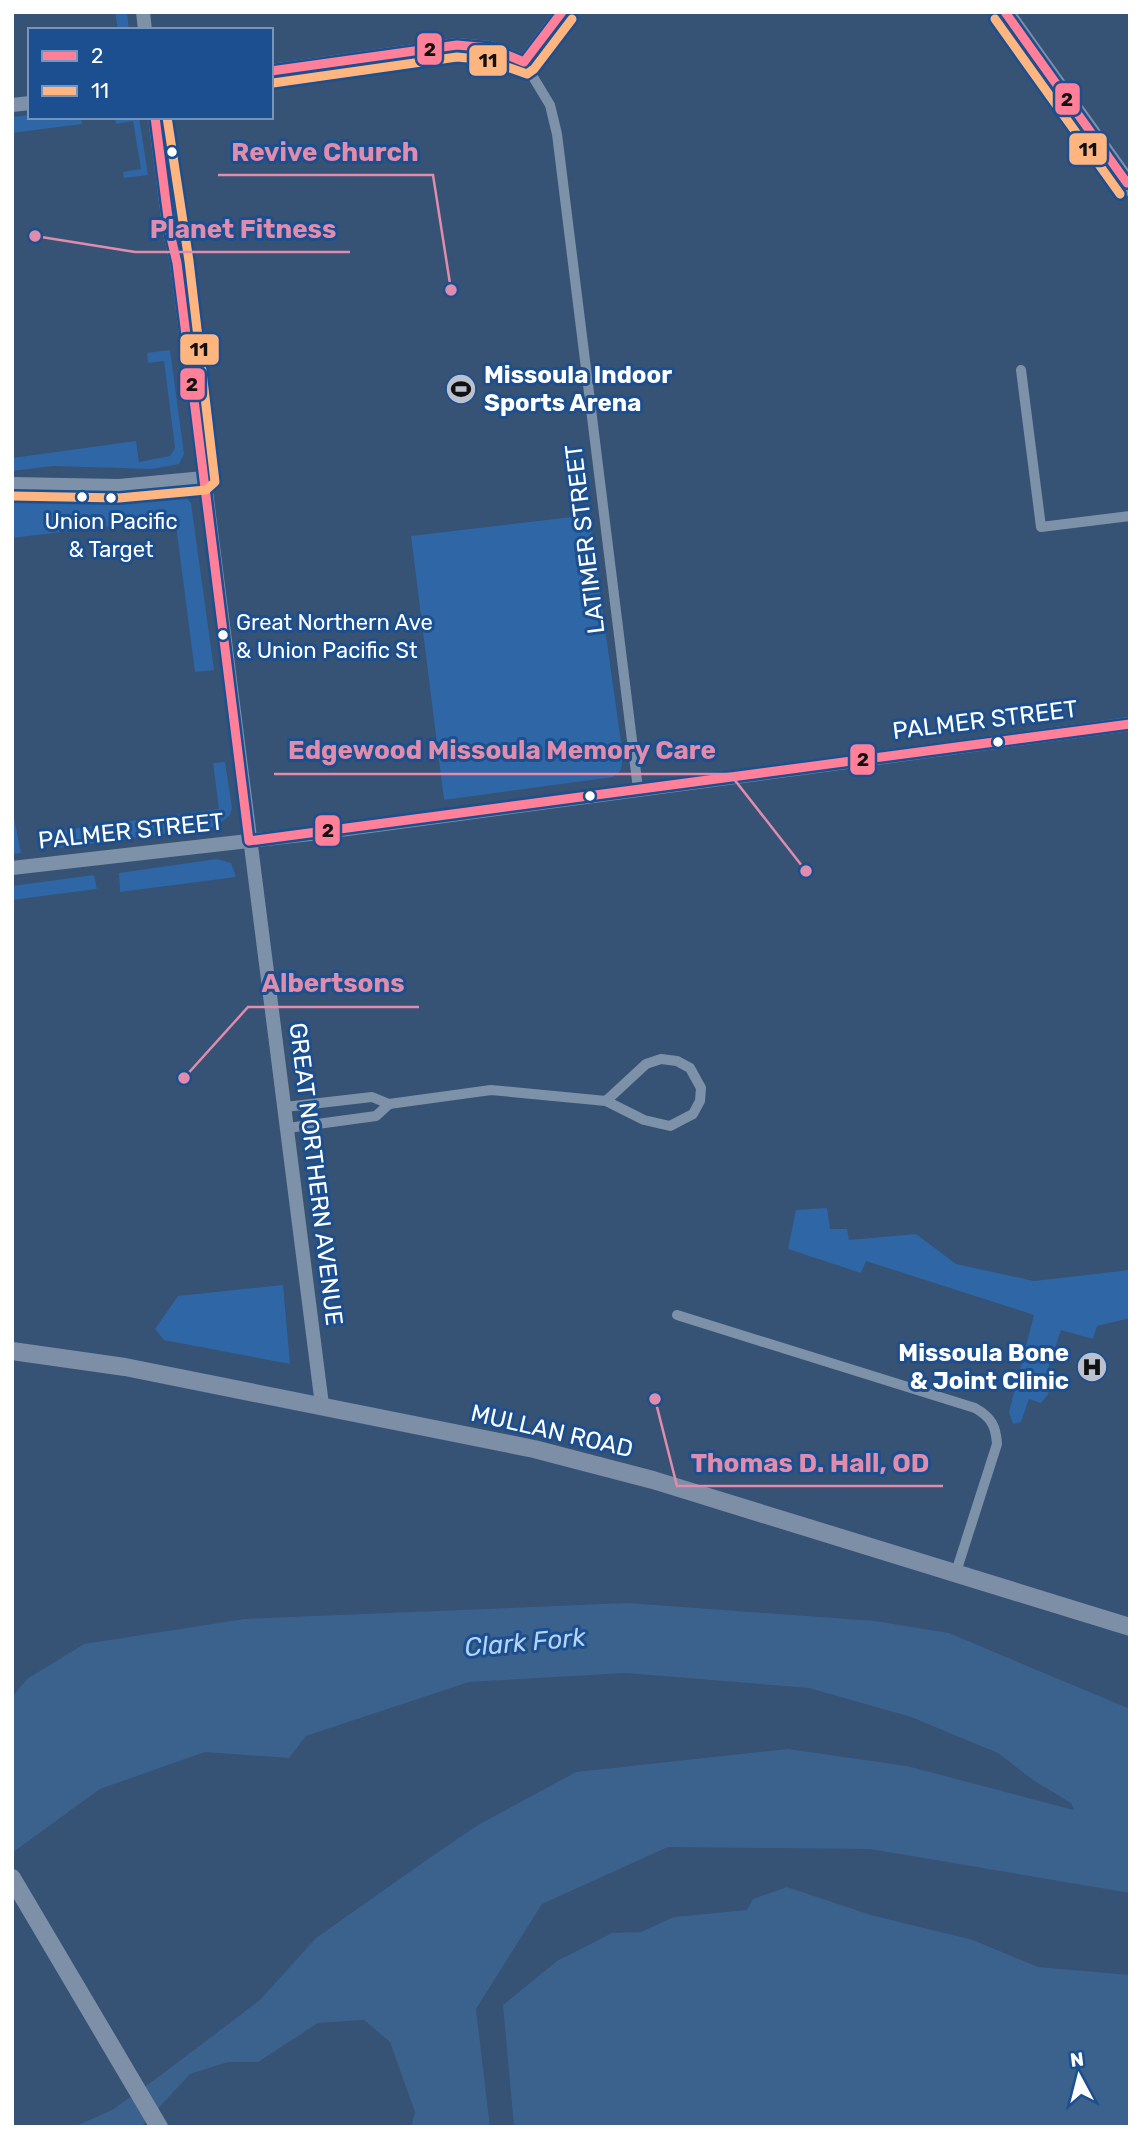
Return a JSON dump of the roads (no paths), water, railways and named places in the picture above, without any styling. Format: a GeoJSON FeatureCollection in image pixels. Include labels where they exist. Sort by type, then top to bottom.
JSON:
{"type":"FeatureCollection","features":[{"type":"Feature","properties":{"kind":"highway"},"geometry":{"type":"LineString","coordinates":[[12,1878],[159,2127]]}},
{"type":"Feature","properties":{"kind":"main road"},"geometry":{"type":"LineString","coordinates":[[1005,12],[1129,183]]}},
{"type":"Feature","properties":{"kind":"main road","name":"MULLAN ROAD"},"geometry":{"type":"LineString","coordinates":[[12,1338],[74,1358]]}},
{"type":"Feature","properties":{"kind":"main road","name":"MULLAN ROAD"},"geometry":{"type":"LineString","coordinates":[[12,1351],[74,1358],[534,1449],[653,1480],[1130,1628]]}},
{"type":"Feature","properties":{"kind":"street"},"geometry":{"type":"LineString","coordinates":[[273,71],[457,45],[491,48],[524,62],[562,12]]}},
{"type":"Feature","properties":{"kind":"street","name":"LATIMER STREET"},"geometry":{"type":"LineString","coordinates":[[524,62],[550,106],[557,134],[638,789]]}},
{"type":"Feature","properties":{"kind":"street","name":"GREAT NORTHERN AVENUE"},"geometry":{"type":"LineString","coordinates":[[155,119],[170,233],[177,263],[322,1405]]}},
{"type":"Feature","properties":{"kind":"street"},"geometry":{"type":"LineString","coordinates":[[1021,370],[1041,527],[1130,516]]}},
{"type":"Feature","properties":{"kind":"street"},"geometry":{"type":"LineString","coordinates":[[12,484],[119,486],[204,478]]}},
{"type":"Feature","properties":{"kind":"street","name":"PALMER STREET"},"geometry":{"type":"LineString","coordinates":[[12,868],[249,841],[1130,724]]}},
{"type":"Feature","properties":{"kind":"street"},"geometry":{"type":"LineString","coordinates":[[285,1107],[372,1097],[389,1104],[491,1090],[606,1101],[644,1120],[670,1126],[693,1114],[700,1101],[701,1088],[690,1068],[677,1061],[661,1059],[646,1064],[606,1101]]}},
{"type":"Feature","properties":{"kind":"street"},"geometry":{"type":"LineString","coordinates":[[288,1128],[376,1116],[389,1104]]}},
{"type":"Feature","properties":{"kind":"street"},"geometry":{"type":"LineString","coordinates":[[677,1315],[975,1408],[987,1415],[996,1428],[997,1444],[956,1572]]}},
{"type":"Feature","properties":{"kind":"water","name":"Clark Fork"},"geometry":{"type":"Polygon","coordinates":[[[628,1603],[875,1621],[949,1633],[1130,1709],[1130,1893],[870,1849],[668,1847],[542,1904],[476,2009],[490,2127],[411,2127],[415,2112],[390,2042],[364,2020],[318,2023],[258,2062],[228,2062],[190,2074],[141,2127],[74,2127],[112,2110],[260,2000],[316,1938],[478,1825],[576,1772],[788,1749],[907,1766],[1074,1810],[1071,1803],[1033,1780],[998,1753],[911,1717],[809,1688],[625,1673],[469,1682],[306,1736],[289,1758],[205,1752],[100,1789],[12,1853],[12,1697],[27,1679],[84,1644],[244,1619],[628,1603]]]}},
{"type":"Feature","properties":{"kind":"water"},"geometry":{"type":"Polygon","coordinates":[[[787,1887],[871,1915],[973,1940],[1038,1967],[1130,1975],[1130,2127],[514,2127],[503,2005],[557,1961],[612,1933],[641,1932],[674,1917],[747,1910],[753,1899],[787,1887]]]}},
{"type":"Feature","properties":{"kind":"place","name":"Planet Fitness"},"geometry":{"type":"Point","coordinates":[35,236]}},
{"type":"Feature","properties":{"kind":"place","name":"Revive Church"},"geometry":{"type":"Point","coordinates":[451,290]}},
{"type":"Feature","properties":{"kind":"place","name":"Missoula Indoor Sports Arena"},"geometry":{"type":"Point","coordinates":[461,389]}},
{"type":"Feature","properties":{"kind":"place","name":"Union Pacific & Target"},"geometry":{"type":"Point","coordinates":[111,498]}},
{"type":"Feature","properties":{"kind":"place","name":"Great Northern Ave & Union Pacific St"},"geometry":{"type":"Point","coordinates":[223,635]}},
{"type":"Feature","properties":{"kind":"place","name":"Edgewood Missoula Memory Care"},"geometry":{"type":"Point","coordinates":[806,871]}},
{"type":"Feature","properties":{"kind":"place","name":"Albertsons"},"geometry":{"type":"Point","coordinates":[184,1078]}},
{"type":"Feature","properties":{"kind":"place","name":"Missoula Bone & Joint Clinic"},"geometry":{"type":"Point","coordinates":[1092,1367]}},
{"type":"Feature","properties":{"kind":"place","name":"Thomas D. Hall, OD"},"geometry":{"type":"Point","coordinates":[655,1399]}}]}
